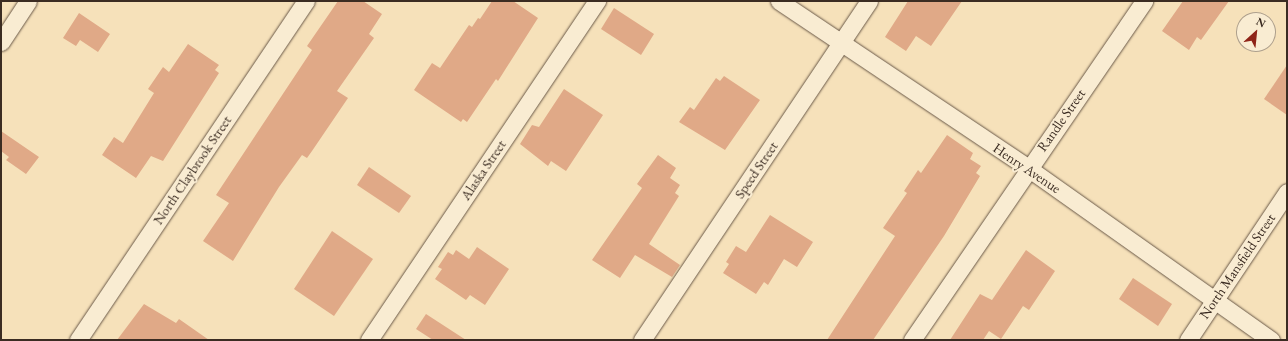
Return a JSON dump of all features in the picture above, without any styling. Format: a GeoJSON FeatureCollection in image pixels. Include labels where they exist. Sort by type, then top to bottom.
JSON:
{"type":"FeatureCollection","features":[{"type":"Feature","properties":{"kind":"street"},"geometry":{"type":"LineString","coordinates":[[1,42],[28,1]]}},
{"type":"Feature","properties":{"kind":"street","name":"North Claybrook Street"},"geometry":{"type":"LineString","coordinates":[[78,340],[306,1]]}},
{"type":"Feature","properties":{"kind":"street","name":"Alaska Street"},"geometry":{"type":"LineString","coordinates":[[369,340],[597,1]]}},
{"type":"Feature","properties":{"kind":"street","name":"Henry Avenue"},"geometry":{"type":"LineString","coordinates":[[779,1],[1028,168],[1271,340]]}},
{"type":"Feature","properties":{"kind":"street","name":"Speed Street"},"geometry":{"type":"LineString","coordinates":[[642,340],[869,1]]}},
{"type":"Feature","properties":{"kind":"street","name":"Randle Street"},"geometry":{"type":"LineString","coordinates":[[912,340],[1028,168],[1144,1]]}},
{"type":"Feature","properties":{"kind":"street","name":"North Mansfield Street"},"geometry":{"type":"LineString","coordinates":[[1188,340],[1287,192]]}},
{"type":"Feature","properties":{"kind":"building"},"geometry":{"type":"Polygon","coordinates":[[[338,1],[363,1],[382,14],[369,34],[374,38],[337,91],[348,98],[307,158],[302,155],[279,187],[233,261],[203,241],[229,203],[216,195],[312,50],[307,46],[338,1]]]}},
{"type":"Feature","properties":{"kind":"building"},"geometry":{"type":"Polygon","coordinates":[[[492,1],[513,1],[538,18],[498,81],[496,79],[467,122],[463,119],[461,122],[414,90],[432,63],[440,68],[469,25],[472,27],[478,18],[480,19],[492,1]]]}},
{"type":"Feature","properties":{"kind":"building"},"geometry":{"type":"Polygon","coordinates":[[[908,1],[962,1],[931,46],[916,36],[906,51],[885,37],[908,1]]]}},
{"type":"Feature","properties":{"kind":"building"},"geometry":{"type":"Polygon","coordinates":[[[1183,1],[1229,1],[1201,40],[1197,37],[1189,50],[1162,31],[1183,1]]]}},
{"type":"Feature","properties":{"kind":"building"},"geometry":{"type":"Polygon","coordinates":[[[614,8],[654,34],[641,55],[601,29],[614,8]]]}},
{"type":"Feature","properties":{"kind":"building"},"geometry":{"type":"Polygon","coordinates":[[[79,13],[110,34],[98,52],[80,40],[76,46],[63,38],[79,13]]]}},
{"type":"Feature","properties":{"kind":"building"},"geometry":{"type":"Polygon","coordinates":[[[188,44],[219,65],[215,70],[219,73],[163,161],[151,156],[136,178],[102,155],[114,137],[123,143],[154,93],[148,89],[163,67],[169,72],[188,44]]]}},
{"type":"Feature","properties":{"kind":"building"},"geometry":{"type":"Polygon","coordinates":[[[1287,65],[1287,115],[1264,99],[1287,65]]]}},
{"type":"Feature","properties":{"kind":"building"},"geometry":{"type":"Polygon","coordinates":[[[724,76],[760,100],[725,150],[679,122],[690,107],[694,110],[716,78],[720,81],[724,76]]]}},
{"type":"Feature","properties":{"kind":"building"},"geometry":{"type":"Polygon","coordinates":[[[564,89],[603,115],[566,171],[551,161],[548,166],[520,144],[532,125],[539,127],[564,89]]]}},
{"type":"Feature","properties":{"kind":"building"},"geometry":{"type":"Polygon","coordinates":[[[1,131],[39,157],[26,174],[6,160],[9,157],[1,151],[1,131]]]}},
{"type":"Feature","properties":{"kind":"building"},"geometry":{"type":"Polygon","coordinates":[[[947,135],[973,153],[970,159],[981,166],[976,173],[980,176],[944,236],[873,340],[827,340],[895,236],[883,228],[907,193],[904,191],[918,170],[921,173],[947,135]]]}},
{"type":"Feature","properties":{"kind":"building"},"geometry":{"type":"Polygon","coordinates":[[[658,155],[676,168],[670,178],[680,185],[675,193],[679,196],[649,244],[680,265],[672,277],[635,255],[620,278],[592,260],[642,188],[637,184],[658,155]]]}},
{"type":"Feature","properties":{"kind":"building"},"geometry":{"type":"Polygon","coordinates":[[[369,167],[411,196],[399,213],[357,185],[369,167]]]}},
{"type":"Feature","properties":{"kind":"building"},"geometry":{"type":"Polygon","coordinates":[[[770,215],[813,242],[797,267],[784,259],[768,285],[764,282],[756,294],[723,273],[729,264],[726,262],[736,246],[746,252],[770,215]]]}},
{"type":"Feature","properties":{"kind":"building"},"geometry":{"type":"Polygon","coordinates":[[[332,231],[373,259],[334,316],[294,289],[332,231]]]}},
{"type":"Feature","properties":{"kind":"building"},"geometry":{"type":"Polygon","coordinates":[[[477,247],[509,269],[485,305],[470,295],[466,300],[435,279],[442,269],[438,267],[448,252],[453,255],[456,250],[469,259],[477,247]]]}},
{"type":"Feature","properties":{"kind":"building"},"geometry":{"type":"Polygon","coordinates":[[[1026,250],[1055,271],[1029,310],[1023,306],[1001,339],[989,331],[983,340],[950,340],[980,294],[992,300],[1026,250]]]}},
{"type":"Feature","properties":{"kind":"building"},"geometry":{"type":"Polygon","coordinates":[[[1133,278],[1172,304],[1158,326],[1119,299],[1133,278]]]}},
{"type":"Feature","properties":{"kind":"building"},"geometry":{"type":"Polygon","coordinates":[[[144,304],[176,323],[179,319],[209,340],[117,340],[144,304]]]}},
{"type":"Feature","properties":{"kind":"building"},"geometry":{"type":"Polygon","coordinates":[[[426,314],[466,340],[433,340],[416,329],[426,314]]]}}]}
